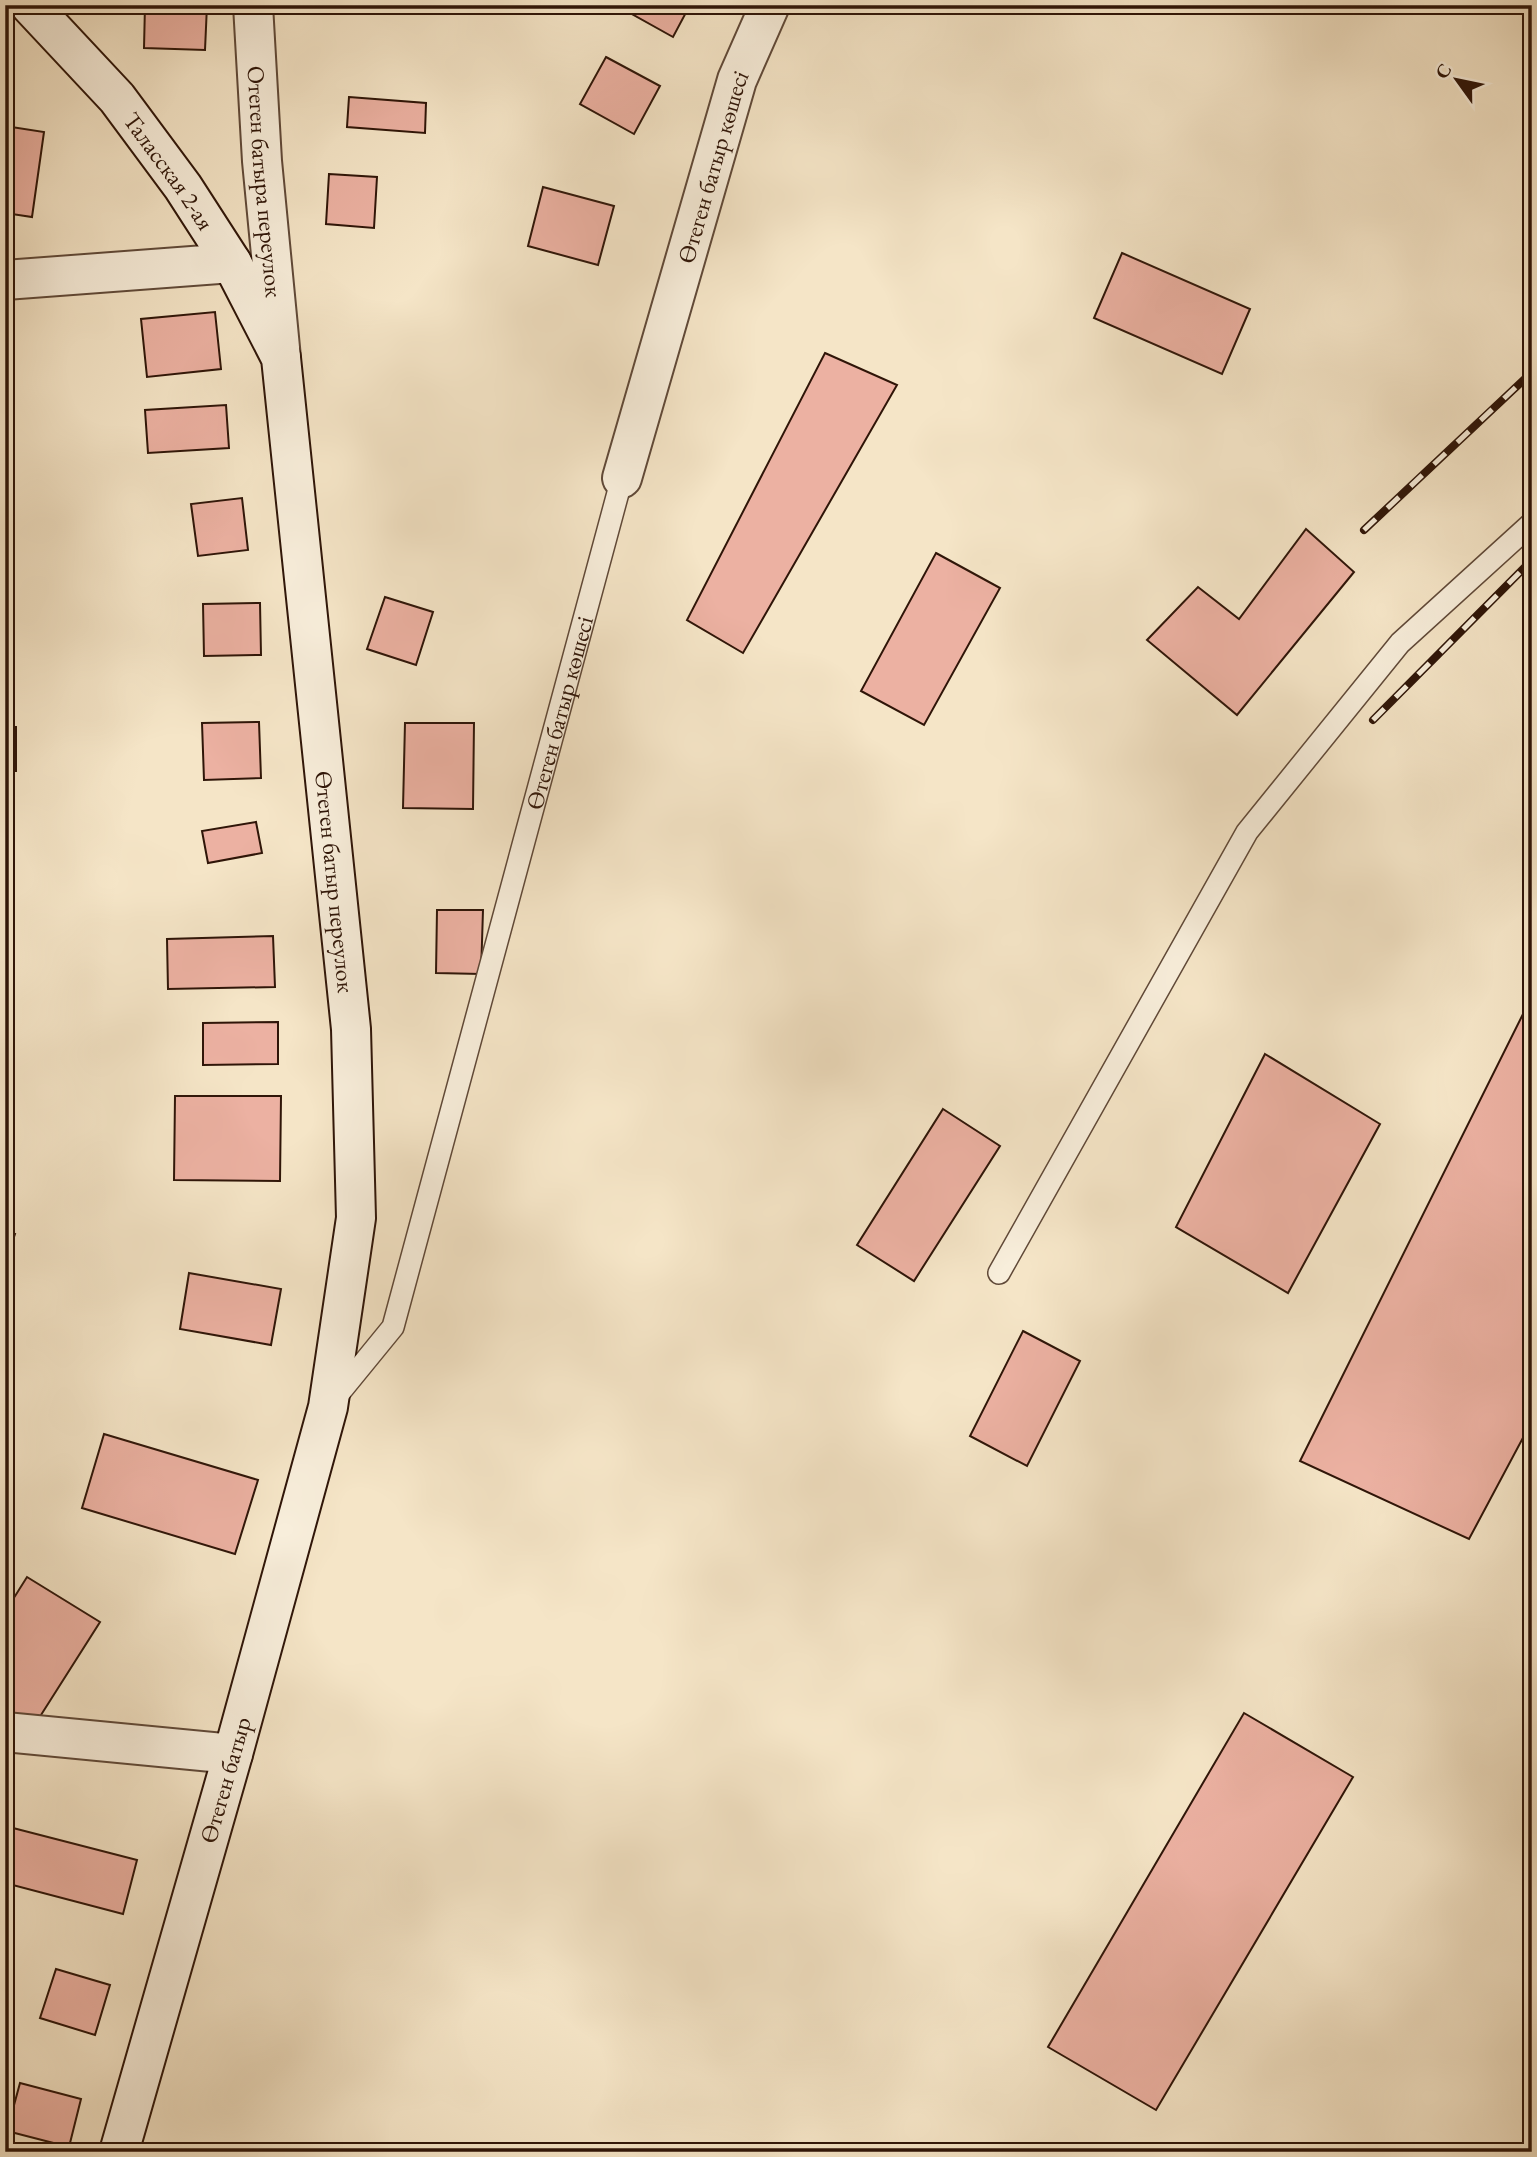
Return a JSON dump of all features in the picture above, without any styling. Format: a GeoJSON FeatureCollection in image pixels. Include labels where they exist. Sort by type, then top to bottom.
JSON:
{"type":"FeatureCollection","features":[{"type":"Feature","properties":{"kind":"street","name":"Таласская 2-ая"},"geometry":{"type":"LineString","coordinates":[[30,5],[117,98],[183,187],[232,263],[281,358]]}},
{"type":"Feature","properties":{"kind":"street","name":"Отеген батыра переулок"},"geometry":{"type":"LineString","coordinates":[[253,5],[262,161],[281,358]]}},
{"type":"Feature","properties":{"kind":"street","name":"Өтеген батыр көшесі"},"geometry":{"type":"LineString","coordinates":[[622,478],[737,80],[770,5]]}},
{"type":"Feature","properties":{"kind":"street"},"geometry":{"type":"LineString","coordinates":[[5,281],[232,263]]}},
{"type":"Feature","properties":{"kind":"street","name":"Өтеген батыр переулок"},"geometry":{"type":"LineString","coordinates":[[281,358],[351,1029],[356,1218],[328,1406]]}},
{"type":"Feature","properties":{"kind":"street","name":"Өтеген батыр"},"geometry":{"type":"LineString","coordinates":[[119,2152],[233,1754],[328,1406]]}},
{"type":"Feature","properties":{"kind":"street"},"geometry":{"type":"LineString","coordinates":[[5,1732],[233,1754]]}},
{"type":"Feature","properties":{"kind":"lane","name":"Өтеген батыр көшесі"},"geometry":{"type":"LineString","coordinates":[[328,1406],[393,1326],[622,478]]}},
{"type":"Feature","properties":{"kind":"lane"},"geometry":{"type":"LineString","coordinates":[[999,1273],[1247,832],[1400,643],[1532,523]]}},
{"type":"Feature","properties":{"kind":"building"},"geometry":{"type":"Polygon","coordinates":[[[145,5],[207,5],[205,50],[144,48],[145,5]]]}},
{"type":"Feature","properties":{"kind":"building"},"geometry":{"type":"Polygon","coordinates":[[[625,5],[690,5],[673,37],[623,9],[625,5]]]}},
{"type":"Feature","properties":{"kind":"building"},"geometry":{"type":"Polygon","coordinates":[[[606,57],[660,86],[634,134],[580,104],[606,57]]]}},
{"type":"Feature","properties":{"kind":"building"},"geometry":{"type":"Polygon","coordinates":[[[349,97],[426,103],[425,133],[347,127],[349,97]]]}},
{"type":"Feature","properties":{"kind":"building"},"geometry":{"type":"Polygon","coordinates":[[[5,126],[44,132],[32,217],[5,213],[5,126]]]}},
{"type":"Feature","properties":{"kind":"building"},"geometry":{"type":"Polygon","coordinates":[[[329,174],[377,177],[374,228],[326,224],[329,174]]]}},
{"type":"Feature","properties":{"kind":"building"},"geometry":{"type":"Polygon","coordinates":[[[543,187],[614,206],[598,265],[528,246],[543,187]]]}},
{"type":"Feature","properties":{"kind":"building"},"geometry":{"type":"Polygon","coordinates":[[[1122,253],[1250,309],[1222,374],[1094,318],[1122,253]]]}},
{"type":"Feature","properties":{"kind":"building"},"geometry":{"type":"Polygon","coordinates":[[[215,312],[221,369],[147,377],[141,319],[215,312]]]}},
{"type":"Feature","properties":{"kind":"building"},"geometry":{"type":"Polygon","coordinates":[[[825,353],[897,385],[743,653],[687,620],[825,353]]]}},
{"type":"Feature","properties":{"kind":"building"},"geometry":{"type":"Polygon","coordinates":[[[226,405],[229,448],[148,453],[145,410],[226,405]]]}},
{"type":"Feature","properties":{"kind":"building"},"geometry":{"type":"Polygon","coordinates":[[[242,498],[248,550],[198,556],[191,504],[242,498]]]}},
{"type":"Feature","properties":{"kind":"building"},"geometry":{"type":"Polygon","coordinates":[[[1306,529],[1354,572],[1237,715],[1147,640],[1198,587],[1239,619],[1306,529]]]}},
{"type":"Feature","properties":{"kind":"building"},"geometry":{"type":"Polygon","coordinates":[[[936,553],[1000,588],[924,725],[861,691],[936,553]]]}},
{"type":"Feature","properties":{"kind":"building"},"geometry":{"type":"Polygon","coordinates":[[[385,597],[433,612],[416,665],[367,649],[385,597]]]}},
{"type":"Feature","properties":{"kind":"building"},"geometry":{"type":"Polygon","coordinates":[[[260,603],[261,655],[204,656],[203,604],[260,603]]]}},
{"type":"Feature","properties":{"kind":"building"},"geometry":{"type":"Polygon","coordinates":[[[259,722],[261,778],[204,780],[202,723],[259,722]]]}},
{"type":"Feature","properties":{"kind":"building"},"geometry":{"type":"Polygon","coordinates":[[[405,723],[474,723],[473,809],[403,808],[405,723]]]}},
{"type":"Feature","properties":{"kind":"building"},"geometry":{"type":"Polygon","coordinates":[[[5,727],[16,727],[16,771],[5,771],[5,727]]]}},
{"type":"Feature","properties":{"kind":"building"},"geometry":{"type":"Polygon","coordinates":[[[256,822],[262,853],[208,863],[202,831],[256,822]]]}},
{"type":"Feature","properties":{"kind":"building"},"geometry":{"type":"Polygon","coordinates":[[[437,910],[483,910],[481,974],[436,973],[437,910]]]}},
{"type":"Feature","properties":{"kind":"building"},"geometry":{"type":"Polygon","coordinates":[[[273,936],[275,987],[168,989],[167,939],[273,936]]]}},
{"type":"Feature","properties":{"kind":"building"},"geometry":{"type":"Polygon","coordinates":[[[1532,996],[1532,1421],[1469,1539],[1300,1461],[1532,996]]]}},
{"type":"Feature","properties":{"kind":"building"},"geometry":{"type":"Polygon","coordinates":[[[278,1022],[278,1064],[203,1065],[203,1023],[278,1022]]]}},
{"type":"Feature","properties":{"kind":"building"},"geometry":{"type":"Polygon","coordinates":[[[1265,1054],[1380,1124],[1288,1293],[1176,1227],[1265,1054]]]}},
{"type":"Feature","properties":{"kind":"building"},"geometry":{"type":"Polygon","coordinates":[[[175,1096],[281,1096],[280,1181],[174,1180],[175,1096]]]}},
{"type":"Feature","properties":{"kind":"building"},"geometry":{"type":"Polygon","coordinates":[[[943,1109],[1000,1146],[914,1281],[857,1245],[943,1109]]]}},
{"type":"Feature","properties":{"kind":"building"},"geometry":{"type":"Polygon","coordinates":[[[5,1231],[15,1234],[5,1264],[5,1231]]]}},
{"type":"Feature","properties":{"kind":"building"},"geometry":{"type":"Polygon","coordinates":[[[189,1273],[281,1289],[271,1345],[180,1329],[189,1273]]]}},
{"type":"Feature","properties":{"kind":"building"},"geometry":{"type":"Polygon","coordinates":[[[1023,1331],[1080,1361],[1027,1466],[970,1436],[1023,1331]]]}},
{"type":"Feature","properties":{"kind":"building"},"geometry":{"type":"Polygon","coordinates":[[[104,1434],[258,1480],[235,1554],[82,1508],[104,1434]]]}},
{"type":"Feature","properties":{"kind":"building"},"geometry":{"type":"Polygon","coordinates":[[[27,1577],[100,1622],[34,1726],[5,1709],[5,1612],[27,1577]]]}},
{"type":"Feature","properties":{"kind":"building"},"geometry":{"type":"Polygon","coordinates":[[[1244,1713],[1353,1777],[1156,2110],[1048,2047],[1244,1713]]]}},
{"type":"Feature","properties":{"kind":"building"},"geometry":{"type":"Polygon","coordinates":[[[13,1828],[137,1860],[123,1914],[5,1883],[5,1858],[13,1828]]]}},
{"type":"Feature","properties":{"kind":"building"},"geometry":{"type":"Polygon","coordinates":[[[56,1969],[110,1985],[95,2035],[40,2018],[56,1969]]]}},
{"type":"Feature","properties":{"kind":"building"},"geometry":{"type":"Polygon","coordinates":[[[20,2083],[81,2099],[69,2147],[7,2131],[20,2083]]]}},
{"type":"Feature","properties":{"kind":"railway"},"geometry":{"type":"LineString","coordinates":[[1364,530],[1532,372]]}},
{"type":"Feature","properties":{"kind":"railway"},"geometry":{"type":"LineString","coordinates":[[1373,720],[1532,560]]}}]}
